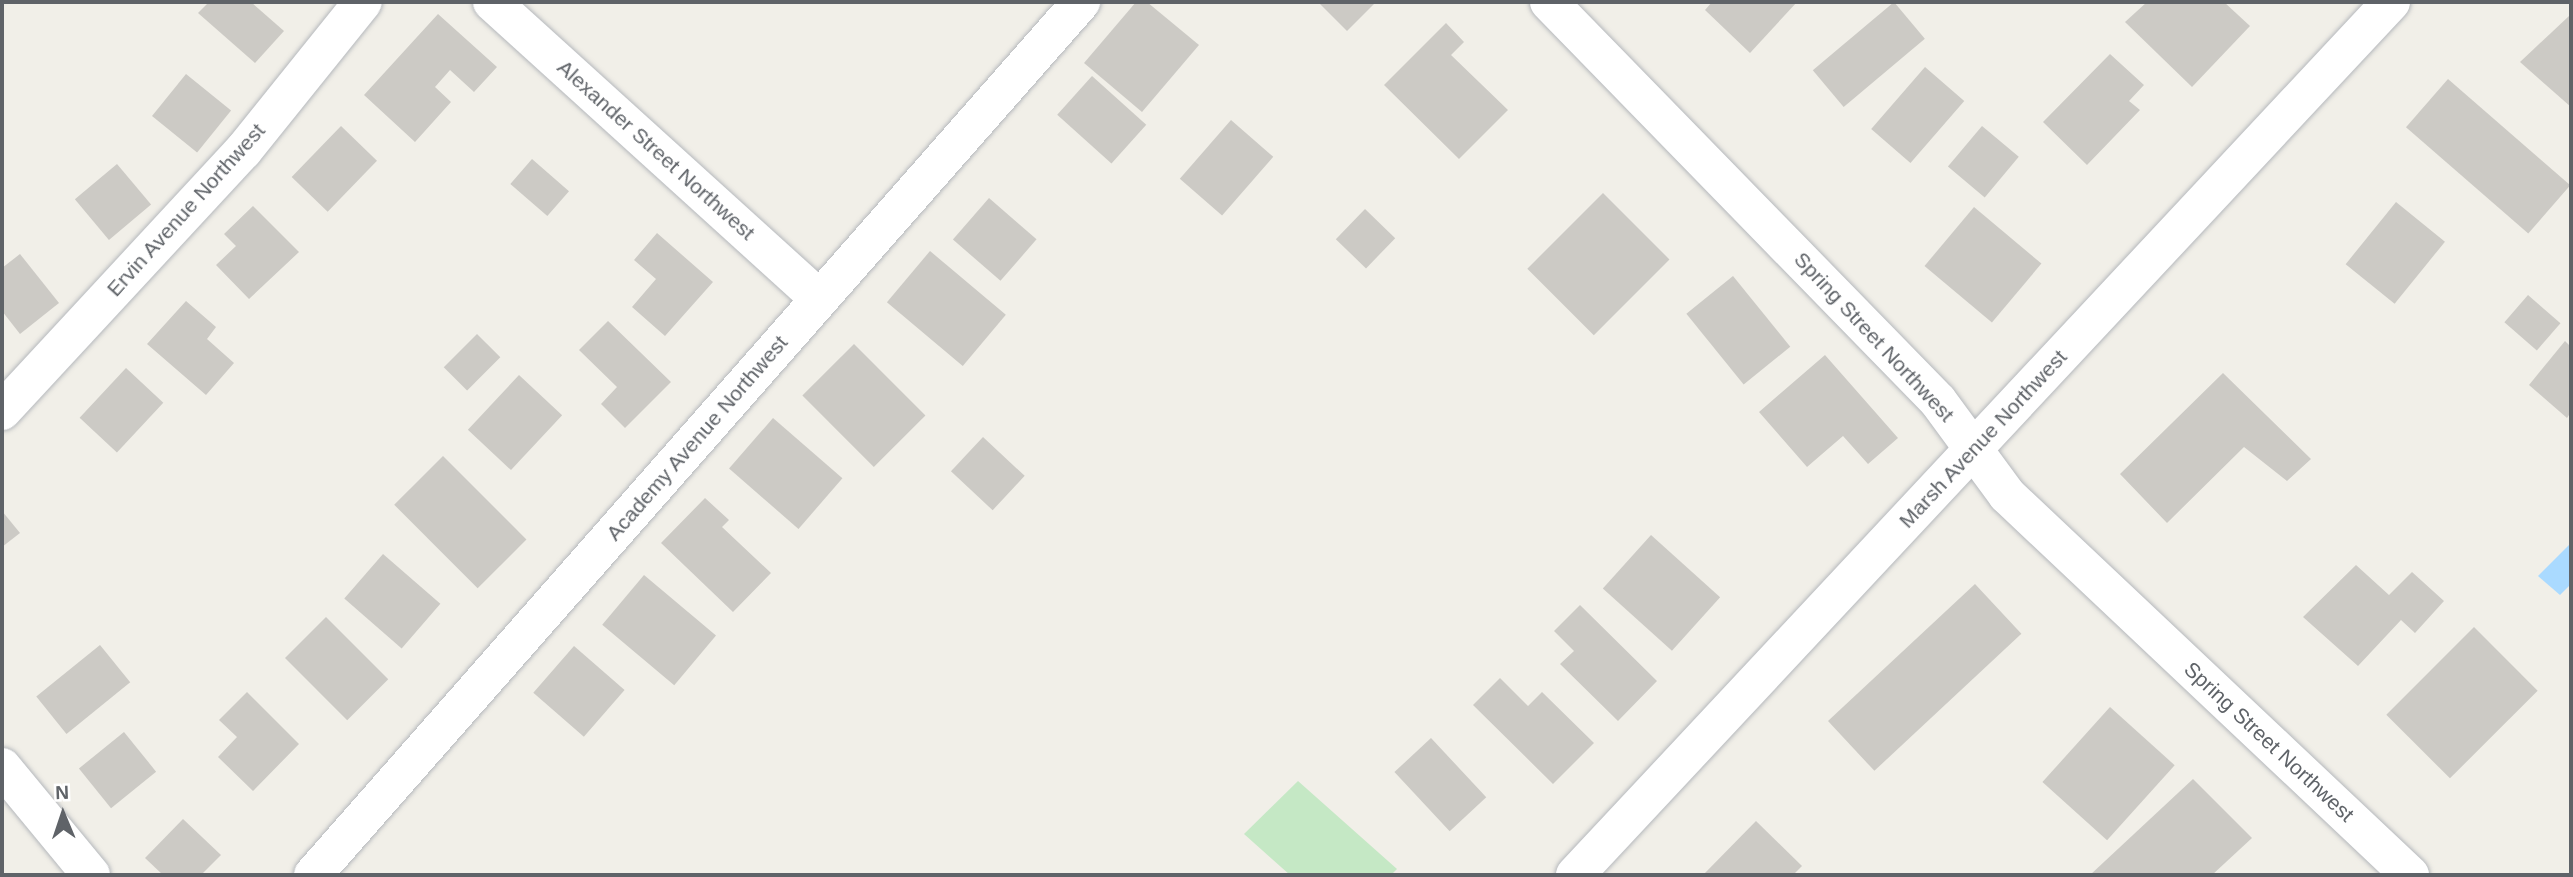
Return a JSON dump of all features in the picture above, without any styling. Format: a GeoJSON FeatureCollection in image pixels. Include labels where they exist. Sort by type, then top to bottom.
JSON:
{"type":"FeatureCollection","features":[{"type":"Feature","properties":{"kind":"street","name":"Ervin Avenue Northwest"},"geometry":{"type":"LineString","coordinates":[[2,411],[243,151],[363,2]]}},
{"type":"Feature","properties":{"kind":"street","name":"Alexander Street Northwest"},"geometry":{"type":"LineString","coordinates":[[492,2],[820,299]]}},
{"type":"Feature","properties":{"kind":"street","name":"Academy Avenue Northwest"},"geometry":{"type":"LineString","coordinates":[[313,875],[1081,2]]}},
{"type":"Feature","properties":{"kind":"street","name":"Spring Street Northwest"},"geometry":{"type":"LineString","coordinates":[[1549,2],[1938,401],[2007,495],[2410,875]]}},
{"type":"Feature","properties":{"kind":"street","name":"Marsh Avenue Northwest"},"geometry":{"type":"LineString","coordinates":[[1575,875],[2391,2]]}},
{"type":"Feature","properties":{"kind":"street"},"geometry":{"type":"LineString","coordinates":[[2,767],[91,875]]}},
{"type":"Feature","properties":{"kind":"green space"},"geometry":{"type":"Polygon","coordinates":[[[1298,781],[1397,869],[1391,875],[1290,875],[1244,834],[1298,781]]]}},
{"type":"Feature","properties":{"kind":"water"},"geometry":{"type":"Polygon","coordinates":[[[2571,543],[2571,584],[2560,595],[2538,576],[2571,543]]]}},
{"type":"Feature","properties":{"kind":"building"},"geometry":{"type":"Polygon","coordinates":[[[209,2],[251,2],[284,31],[255,63],[198,13],[209,2]]]}},
{"type":"Feature","properties":{"kind":"building"},"geometry":{"type":"Polygon","coordinates":[[[1136,2],[1147,2],[1199,45],[1142,112],[1084,63],[1136,2]]]}},
{"type":"Feature","properties":{"kind":"building"},"geometry":{"type":"Polygon","coordinates":[[[1318,2],[1376,2],[1347,31],[1318,2]]]}},
{"type":"Feature","properties":{"kind":"building"},"geometry":{"type":"Polygon","coordinates":[[[1712,2],[1797,2],[1750,53],[1705,10],[1712,2]]]}},
{"type":"Feature","properties":{"kind":"building"},"geometry":{"type":"Polygon","coordinates":[[[1894,2],[1925,39],[1844,107],[1813,70],[1894,2]]]}},
{"type":"Feature","properties":{"kind":"building"},"geometry":{"type":"Polygon","coordinates":[[[2147,2],[2224,2],[2250,26],[2192,87],[2125,22],[2147,2]]]}},
{"type":"Feature","properties":{"kind":"building"},"geometry":{"type":"Polygon","coordinates":[[[438,14],[497,67],[474,92],[450,70],[435,87],[451,102],[415,142],[364,95],[438,14]]]}},
{"type":"Feature","properties":{"kind":"building"},"geometry":{"type":"Polygon","coordinates":[[[2569,16],[2571,18],[2571,107],[2520,62],[2569,16]]]}},
{"type":"Feature","properties":{"kind":"building"},"geometry":{"type":"Polygon","coordinates":[[[1446,23],[1464,42],[1451,55],[1508,110],[1459,159],[1384,85],[1446,23]]]}},
{"type":"Feature","properties":{"kind":"building"},"geometry":{"type":"Polygon","coordinates":[[[2110,54],[2144,85],[2129,101],[2140,110],[2087,165],[2043,122],[2110,54]]]}},
{"type":"Feature","properties":{"kind":"building"},"geometry":{"type":"Polygon","coordinates":[[[1925,67],[1964,101],[1910,163],[1871,129],[1925,67]]]}},
{"type":"Feature","properties":{"kind":"building"},"geometry":{"type":"Polygon","coordinates":[[[186,74],[231,111],[197,152],[152,116],[186,74]]]}},
{"type":"Feature","properties":{"kind":"building"},"geometry":{"type":"Polygon","coordinates":[[[1092,76],[1146,125],[1111,163],[1057,115],[1092,76]]]}},
{"type":"Feature","properties":{"kind":"building"},"geometry":{"type":"Polygon","coordinates":[[[2448,79],[2570,185],[2528,234],[2406,127],[2448,79]]]}},
{"type":"Feature","properties":{"kind":"building"},"geometry":{"type":"Polygon","coordinates":[[[1231,120],[1273,157],[1222,216],[1180,179],[1231,120]]]}},
{"type":"Feature","properties":{"kind":"building"},"geometry":{"type":"Polygon","coordinates":[[[341,126],[377,161],[328,212],[292,177],[341,126]]]}},
{"type":"Feature","properties":{"kind":"building"},"geometry":{"type":"Polygon","coordinates":[[[1982,126],[2019,157],[1985,197],[1948,167],[1982,126]]]}},
{"type":"Feature","properties":{"kind":"building"},"geometry":{"type":"Polygon","coordinates":[[[532,159],[569,191],[547,216],[510,184],[532,159]]]}},
{"type":"Feature","properties":{"kind":"building"},"geometry":{"type":"Polygon","coordinates":[[[117,164],[151,205],[109,240],[75,199],[117,164]]]}},
{"type":"Feature","properties":{"kind":"building"},"geometry":{"type":"Polygon","coordinates":[[[1603,193],[1669,259],[1594,335],[1527,269],[1603,193]]]}},
{"type":"Feature","properties":{"kind":"building"},"geometry":{"type":"Polygon","coordinates":[[[989,198],[1037,239],[1000,281],[953,240],[989,198]]]}},
{"type":"Feature","properties":{"kind":"building"},"geometry":{"type":"Polygon","coordinates":[[[2396,202],[2445,242],[2395,304],[2346,264],[2396,202]]]}},
{"type":"Feature","properties":{"kind":"building"},"geometry":{"type":"Polygon","coordinates":[[[253,206],[299,252],[249,299],[216,265],[236,246],[224,234],[253,206]]]}},
{"type":"Feature","properties":{"kind":"building"},"geometry":{"type":"Polygon","coordinates":[[[1974,207],[2041,264],[1992,323],[1925,266],[1974,207]]]}},
{"type":"Feature","properties":{"kind":"building"},"geometry":{"type":"Polygon","coordinates":[[[1365,209],[1395,238],[1366,268],[1336,239],[1365,209]]]}},
{"type":"Feature","properties":{"kind":"building"},"geometry":{"type":"Polygon","coordinates":[[[657,233],[713,282],[665,336],[632,307],[656,279],[634,260],[657,233]]]}},
{"type":"Feature","properties":{"kind":"building"},"geometry":{"type":"Polygon","coordinates":[[[930,251],[1006,315],[963,366],[887,302],[930,251]]]}},
{"type":"Feature","properties":{"kind":"building"},"geometry":{"type":"Polygon","coordinates":[[[20,254],[59,303],[20,334],[2,311],[2,268],[20,254]]]}},
{"type":"Feature","properties":{"kind":"building"},"geometry":{"type":"Polygon","coordinates":[[[1733,276],[1790,347],[1744,384],[1686,314],[1733,276]]]}},
{"type":"Feature","properties":{"kind":"building"},"geometry":{"type":"Polygon","coordinates":[[[2528,295],[2560,323],[2537,350],[2504,322],[2528,295]]]}},
{"type":"Feature","properties":{"kind":"building"},"geometry":{"type":"Polygon","coordinates":[[[186,301],[216,327],[207,339],[234,363],[206,395],[147,344],[186,301]]]}},
{"type":"Feature","properties":{"kind":"building"},"geometry":{"type":"Polygon","coordinates":[[[608,321],[671,382],[625,428],[601,404],[617,387],[579,350],[608,321]]]}},
{"type":"Feature","properties":{"kind":"building"},"geometry":{"type":"Polygon","coordinates":[[[477,334],[500,357],[467,391],[444,367],[477,334]]]}},
{"type":"Feature","properties":{"kind":"building"},"geometry":{"type":"Polygon","coordinates":[[[2565,341],[2571,347],[2571,412],[2567,418],[2529,385],[2565,341]]]}},
{"type":"Feature","properties":{"kind":"building"},"geometry":{"type":"Polygon","coordinates":[[[854,344],[925,415],[874,467],[802,396],[854,344]]]}},
{"type":"Feature","properties":{"kind":"building"},"geometry":{"type":"Polygon","coordinates":[[[1825,355],[1898,438],[1868,464],[1843,436],[1807,467],[1759,412],[1825,355]]]}},
{"type":"Feature","properties":{"kind":"building"},"geometry":{"type":"Polygon","coordinates":[[[126,368],[163,403],[117,453],[80,418],[126,368]]]}},
{"type":"Feature","properties":{"kind":"building"},"geometry":{"type":"Polygon","coordinates":[[[2223,373],[2311,459],[2287,481],[2244,447],[2167,523],[2120,474],[2223,373]]]}},
{"type":"Feature","properties":{"kind":"building"},"geometry":{"type":"Polygon","coordinates":[[[519,375],[562,415],[511,470],[468,430],[519,375]]]}},
{"type":"Feature","properties":{"kind":"building"},"geometry":{"type":"Polygon","coordinates":[[[773,418],[842,478],[798,529],[729,469],[773,418]]]}},
{"type":"Feature","properties":{"kind":"building"},"geometry":{"type":"Polygon","coordinates":[[[983,437],[1025,476],[993,510],[951,471],[983,437]]]}},
{"type":"Feature","properties":{"kind":"building"},"geometry":{"type":"Polygon","coordinates":[[[443,456],[526,539],[478,588],[394,505],[443,456]]]}},
{"type":"Feature","properties":{"kind":"building"},"geometry":{"type":"Polygon","coordinates":[[[705,498],[729,520],[722,527],[771,573],[733,612],[661,543],[705,498]]]}},
{"type":"Feature","properties":{"kind":"building"},"geometry":{"type":"Polygon","coordinates":[[[2,511],[20,533],[2,547],[2,511]]]}},
{"type":"Feature","properties":{"kind":"building"},"geometry":{"type":"Polygon","coordinates":[[[1651,535],[1720,597],[1672,651],[1603,589],[1651,535]]]}},
{"type":"Feature","properties":{"kind":"building"},"geometry":{"type":"Polygon","coordinates":[[[383,554],[440,604],[402,648],[344,599],[383,554]]]}},
{"type":"Feature","properties":{"kind":"building"},"geometry":{"type":"Polygon","coordinates":[[[2356,565],[2389,595],[2412,572],[2444,601],[2415,633],[2401,620],[2358,666],[2303,617],[2356,565]]]}},
{"type":"Feature","properties":{"kind":"building"},"geometry":{"type":"Polygon","coordinates":[[[644,575],[716,635],[674,685],[602,625],[644,575]]]}},
{"type":"Feature","properties":{"kind":"building"},"geometry":{"type":"Polygon","coordinates":[[[1975,584],[2021,634],[1874,771],[1828,721],[1975,584]]]}},
{"type":"Feature","properties":{"kind":"building"},"geometry":{"type":"Polygon","coordinates":[[[1580,605],[1657,681],[1618,721],[1560,664],[1574,651],[1554,631],[1580,605]]]}},
{"type":"Feature","properties":{"kind":"building"},"geometry":{"type":"Polygon","coordinates":[[[326,617],[388,679],[347,720],[285,658],[326,617]]]}},
{"type":"Feature","properties":{"kind":"building"},"geometry":{"type":"Polygon","coordinates":[[[2474,627],[2538,691],[2450,778],[2386,715],[2474,627]]]}},
{"type":"Feature","properties":{"kind":"building"},"geometry":{"type":"Polygon","coordinates":[[[100,645],[130,682],[66,734],[36,697],[100,645]]]}},
{"type":"Feature","properties":{"kind":"building"},"geometry":{"type":"Polygon","coordinates":[[[574,646],[625,690],[584,737],[533,693],[574,646]]]}},
{"type":"Feature","properties":{"kind":"building"},"geometry":{"type":"Polygon","coordinates":[[[1500,678],[1528,706],[1542,692],[1594,743],[1553,784],[1473,705],[1500,678]]]}},
{"type":"Feature","properties":{"kind":"building"},"geometry":{"type":"Polygon","coordinates":[[[247,692],[299,744],[253,791],[218,757],[237,737],[219,720],[247,692]]]}},
{"type":"Feature","properties":{"kind":"building"},"geometry":{"type":"Polygon","coordinates":[[[2110,707],[2175,765],[2107,840],[2042,782],[2110,707]]]}},
{"type":"Feature","properties":{"kind":"building"},"geometry":{"type":"Polygon","coordinates":[[[124,732],[156,772],[111,808],[79,769],[124,732]]]}},
{"type":"Feature","properties":{"kind":"building"},"geometry":{"type":"Polygon","coordinates":[[[1431,738],[1486,797],[1450,831],[1394,772],[1431,738]]]}},
{"type":"Feature","properties":{"kind":"building"},"geometry":{"type":"Polygon","coordinates":[[[2193,779],[2252,838],[2212,875],[2090,875],[2193,779]]]}},
{"type":"Feature","properties":{"kind":"building"},"geometry":{"type":"Polygon","coordinates":[[[183,819],[221,855],[201,875],[163,875],[145,858],[183,819]]]}},
{"type":"Feature","properties":{"kind":"building"},"geometry":{"type":"Polygon","coordinates":[[[1756,821],[1802,866],[1793,875],[1703,875],[1756,821]]]}}]}
